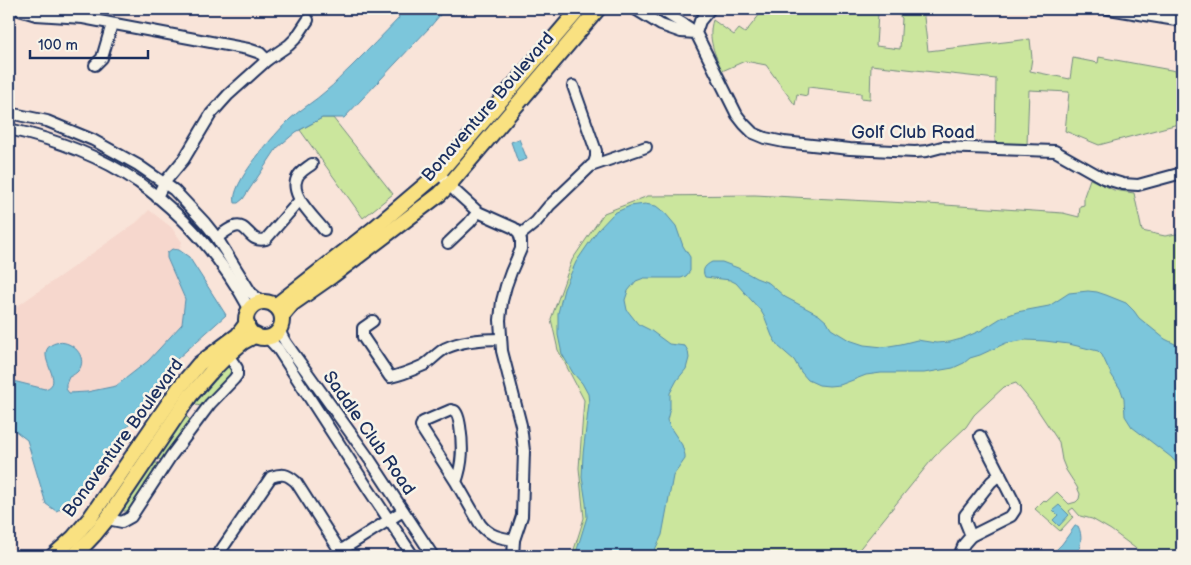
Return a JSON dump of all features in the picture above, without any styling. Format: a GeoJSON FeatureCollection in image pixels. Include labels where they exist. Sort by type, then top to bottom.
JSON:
{"type":"FeatureCollection","features":[{"type":"Feature","properties":{"kind":"main road","name":"Bonaventure Boulevard"},"geometry":{"type":"LineString","coordinates":[[275,313],[439,173],[579,9]]}},
{"type":"Feature","properties":{"kind":"main road","name":"Bonaventure Boulevard"},"geometry":{"type":"LineString","coordinates":[[275,313],[292,304],[332,276],[440,194],[598,9]]}},
{"type":"Feature","properties":{"kind":"main road"},"geometry":{"type":"LineString","coordinates":[[257,304],[275,313],[275,334],[261,336],[251,332],[248,316],[257,304]]}},
{"type":"Feature","properties":{"kind":"main road","name":"Bonaventure Boulevard"},"geometry":{"type":"LineString","coordinates":[[53,556],[90,518],[179,388],[199,364],[238,335],[248,316]]}},
{"type":"Feature","properties":{"kind":"main road","name":"Bonaventure Boulevard"},"geometry":{"type":"LineString","coordinates":[[74,556],[107,519],[190,396],[210,373],[243,342],[261,336]]}},
{"type":"Feature","properties":{"kind":"street"},"geometry":{"type":"LineString","coordinates":[[16,9],[36,15],[83,18],[248,48],[260,53],[267,60]]}},
{"type":"Feature","properties":{"kind":"street"},"geometry":{"type":"LineString","coordinates":[[635,9],[661,25],[681,32],[696,32],[700,21],[710,9]]}},
{"type":"Feature","properties":{"kind":"street"},"geometry":{"type":"LineString","coordinates":[[1109,9],[1182,22]]}},
{"type":"Feature","properties":{"kind":"street"},"geometry":{"type":"LineString","coordinates":[[661,25],[663,12]]}},
{"type":"Feature","properties":{"kind":"street","name":"Golf Club Road"},"geometry":{"type":"LineString","coordinates":[[663,12],[685,23],[696,32],[737,115],[753,133],[765,138],[784,142],[850,149],[915,152],[942,147],[1055,151],[1103,178],[1123,184],[1138,185],[1182,173]]}},
{"type":"Feature","properties":{"kind":"street"},"geometry":{"type":"LineString","coordinates":[[156,198],[164,183],[184,159],[212,114],[228,95],[267,60],[289,45],[308,20]]}},
{"type":"Feature","properties":{"kind":"street"},"geometry":{"type":"LineString","coordinates":[[95,65],[102,58],[112,24]]}},
{"type":"Feature","properties":{"kind":"street"},"geometry":{"type":"LineString","coordinates":[[520,235],[536,222],[548,206],[595,160],[596,151],[573,86]]}},
{"type":"Feature","properties":{"kind":"street","name":"Saddle Club Road"},"geometry":{"type":"LineString","coordinates":[[9,113],[47,122],[94,140],[138,164],[174,190],[217,238],[250,292],[275,313],[286,343],[370,460],[433,556]]}},
{"type":"Feature","properties":{"kind":"street"},"geometry":{"type":"LineString","coordinates":[[9,129],[41,136],[76,150],[138,182],[181,219],[212,252],[243,297],[248,316]]}},
{"type":"Feature","properties":{"kind":"street"},"geometry":{"type":"LineString","coordinates":[[591,166],[646,147]]}},
{"type":"Feature","properties":{"kind":"street"},"geometry":{"type":"LineString","coordinates":[[312,164],[302,171],[297,178],[295,188],[300,200],[324,230]]}},
{"type":"Feature","properties":{"kind":"street"},"geometry":{"type":"LineString","coordinates":[[439,173],[478,212],[516,230],[522,242],[502,302],[500,320],[502,351],[521,425],[524,451],[522,516],[514,540],[513,556]]}},
{"type":"Feature","properties":{"kind":"street"},"geometry":{"type":"LineString","coordinates":[[217,238],[233,227],[240,226],[254,239],[266,239],[300,200]]}},
{"type":"Feature","properties":{"kind":"street"},"geometry":{"type":"LineString","coordinates":[[448,243],[478,212]]}},
{"type":"Feature","properties":{"kind":"street"},"geometry":{"type":"LineString","coordinates":[[373,321],[363,328],[364,337],[390,377],[398,376],[424,364],[444,349],[455,345],[500,339]]}},
{"type":"Feature","properties":{"kind":"street","name":"Saddle Club Road"},"geometry":{"type":"LineString","coordinates":[[261,336],[278,349],[413,556]]}},
{"type":"Feature","properties":{"kind":"street"},"geometry":{"type":"LineString","coordinates":[[107,519],[122,522],[131,517],[171,456],[210,404],[237,375],[237,368],[228,355]]}},
{"type":"Feature","properties":{"kind":"street"},"geometry":{"type":"LineString","coordinates":[[456,482],[462,459],[462,440],[458,415],[455,411],[450,410],[423,422],[422,429],[480,524],[492,536],[514,540]]}},
{"type":"Feature","properties":{"kind":"street"},"geometry":{"type":"LineString","coordinates":[[959,556],[964,544],[971,536],[1011,516],[1015,510],[1015,504],[980,436]]}},
{"type":"Feature","properties":{"kind":"street"},"geometry":{"type":"LineString","coordinates":[[217,556],[271,477],[281,474],[289,476],[296,482],[338,554],[403,511]]}},
{"type":"Feature","properties":{"kind":"street"},"geometry":{"type":"LineString","coordinates":[[971,536],[965,521],[965,515],[991,482],[1000,474]]}},
{"type":"Feature","properties":{"kind":"shaded area"},"geometry":{"type":"Polygon","coordinates":[[[149,210],[171,227],[182,242],[179,250],[175,249],[167,258],[185,299],[182,324],[148,361],[116,386],[87,392],[69,393],[66,389],[67,380],[81,366],[80,354],[73,347],[48,388],[45,389],[9,380],[9,312],[137,222],[149,210]]]}},
{"type":"Feature","properties":{"kind":"green space"},"geometry":{"type":"Polygon","coordinates":[[[764,9],[872,9],[878,13],[876,46],[900,49],[902,18],[895,12],[898,9],[923,9],[928,51],[1030,39],[1032,58],[1030,71],[1070,79],[1073,58],[1098,63],[1099,57],[1182,72],[1182,123],[1099,145],[1065,131],[1069,92],[1029,90],[1027,145],[995,144],[996,79],[871,65],[870,99],[861,98],[861,93],[808,87],[807,96],[797,94],[795,105],[766,65],[745,61],[722,71],[714,52],[711,40],[713,20],[734,35],[739,29],[745,33],[764,9]]]}},
{"type":"Feature","properties":{"kind":"green space"},"geometry":{"type":"Polygon","coordinates":[[[322,118],[333,118],[393,194],[363,218],[300,130],[322,118]]]}},
{"type":"Feature","properties":{"kind":"green space"},"geometry":{"type":"Polygon","coordinates":[[[1090,179],[1114,190],[1134,193],[1142,231],[1165,236],[1182,233],[1182,555],[1148,554],[1139,551],[1111,530],[1092,519],[1080,516],[1073,508],[1069,511],[1073,517],[1060,531],[1035,509],[1044,500],[1046,502],[1057,492],[1069,504],[1076,502],[1080,494],[1066,470],[1059,442],[1035,406],[1016,383],[1004,387],[934,457],[852,556],[572,556],[584,518],[579,468],[584,400],[558,350],[551,319],[572,260],[604,213],[648,196],[755,195],[1063,213],[1079,217],[1080,206],[1084,205],[1084,196],[1090,179]]]}},
{"type":"Feature","properties":{"kind":"green space"},"geometry":{"type":"Polygon","coordinates":[[[227,367],[231,368],[232,372],[207,404],[196,405],[195,401],[197,398],[212,381],[217,379],[217,374],[227,367]]]}},
{"type":"Feature","properties":{"kind":"green space"},"geometry":{"type":"Polygon","coordinates":[[[183,417],[187,417],[192,422],[182,431],[168,454],[162,460],[158,459],[163,443],[176,426],[179,425],[179,421],[183,417]]]}},
{"type":"Feature","properties":{"kind":"green space"},"geometry":{"type":"Polygon","coordinates":[[[154,463],[158,463],[159,467],[153,470],[154,475],[145,483],[144,490],[130,511],[122,510],[123,504],[127,502],[154,463]]]}},
{"type":"Feature","properties":{"kind":"water"},"geometry":{"type":"Polygon","coordinates":[[[383,9],[445,9],[344,118],[322,118],[296,132],[277,148],[243,199],[235,203],[235,195],[246,172],[275,135],[290,119],[322,95],[399,18],[397,12],[383,9]]]}},
{"type":"Feature","properties":{"kind":"water"},"geometry":{"type":"Polygon","coordinates":[[[519,139],[527,159],[518,162],[511,142],[519,139]]]}},
{"type":"Feature","properties":{"kind":"water"},"geometry":{"type":"Polygon","coordinates":[[[645,204],[656,206],[665,213],[676,226],[683,246],[690,257],[690,271],[686,276],[681,278],[644,278],[636,281],[628,291],[625,300],[627,310],[638,324],[669,344],[685,346],[688,351],[689,358],[686,369],[670,393],[670,408],[667,420],[682,445],[685,459],[673,476],[662,535],[652,556],[575,556],[587,517],[582,477],[589,403],[588,394],[582,383],[573,373],[562,354],[558,335],[558,313],[564,289],[576,262],[598,230],[614,213],[630,206],[645,204]]]}},
{"type":"Feature","properties":{"kind":"water"},"geometry":{"type":"Polygon","coordinates":[[[172,249],[179,250],[189,257],[226,315],[177,359],[78,495],[68,506],[56,511],[46,504],[27,440],[9,426],[9,380],[45,389],[51,386],[53,381],[47,362],[47,350],[51,345],[59,342],[73,347],[81,358],[81,365],[77,372],[69,377],[66,384],[66,389],[69,393],[87,392],[116,386],[148,361],[182,324],[185,299],[167,258],[167,253],[172,249]]]}},
{"type":"Feature","properties":{"kind":"water"},"geometry":{"type":"Polygon","coordinates":[[[712,262],[722,262],[769,283],[785,297],[819,315],[827,322],[831,329],[849,340],[864,345],[883,347],[917,340],[936,343],[961,339],[982,330],[1001,318],[1017,312],[1049,306],[1069,293],[1097,292],[1126,303],[1139,318],[1165,339],[1182,346],[1182,469],[1171,457],[1132,427],[1125,416],[1124,399],[1121,390],[1098,351],[1069,344],[1026,340],[1006,343],[970,358],[953,368],[924,373],[881,373],[866,375],[840,385],[819,385],[808,380],[794,360],[778,346],[761,311],[736,283],[730,280],[705,277],[705,268],[712,262]]]}},
{"type":"Feature","properties":{"kind":"water"},"geometry":{"type":"Polygon","coordinates":[[[1059,505],[1069,515],[1059,526],[1053,520],[1058,515],[1053,510],[1059,505]]]}},
{"type":"Feature","properties":{"kind":"water"},"geometry":{"type":"Polygon","coordinates":[[[1075,526],[1078,526],[1081,537],[1076,556],[1050,556],[1062,544],[1075,526]]]}}]}
